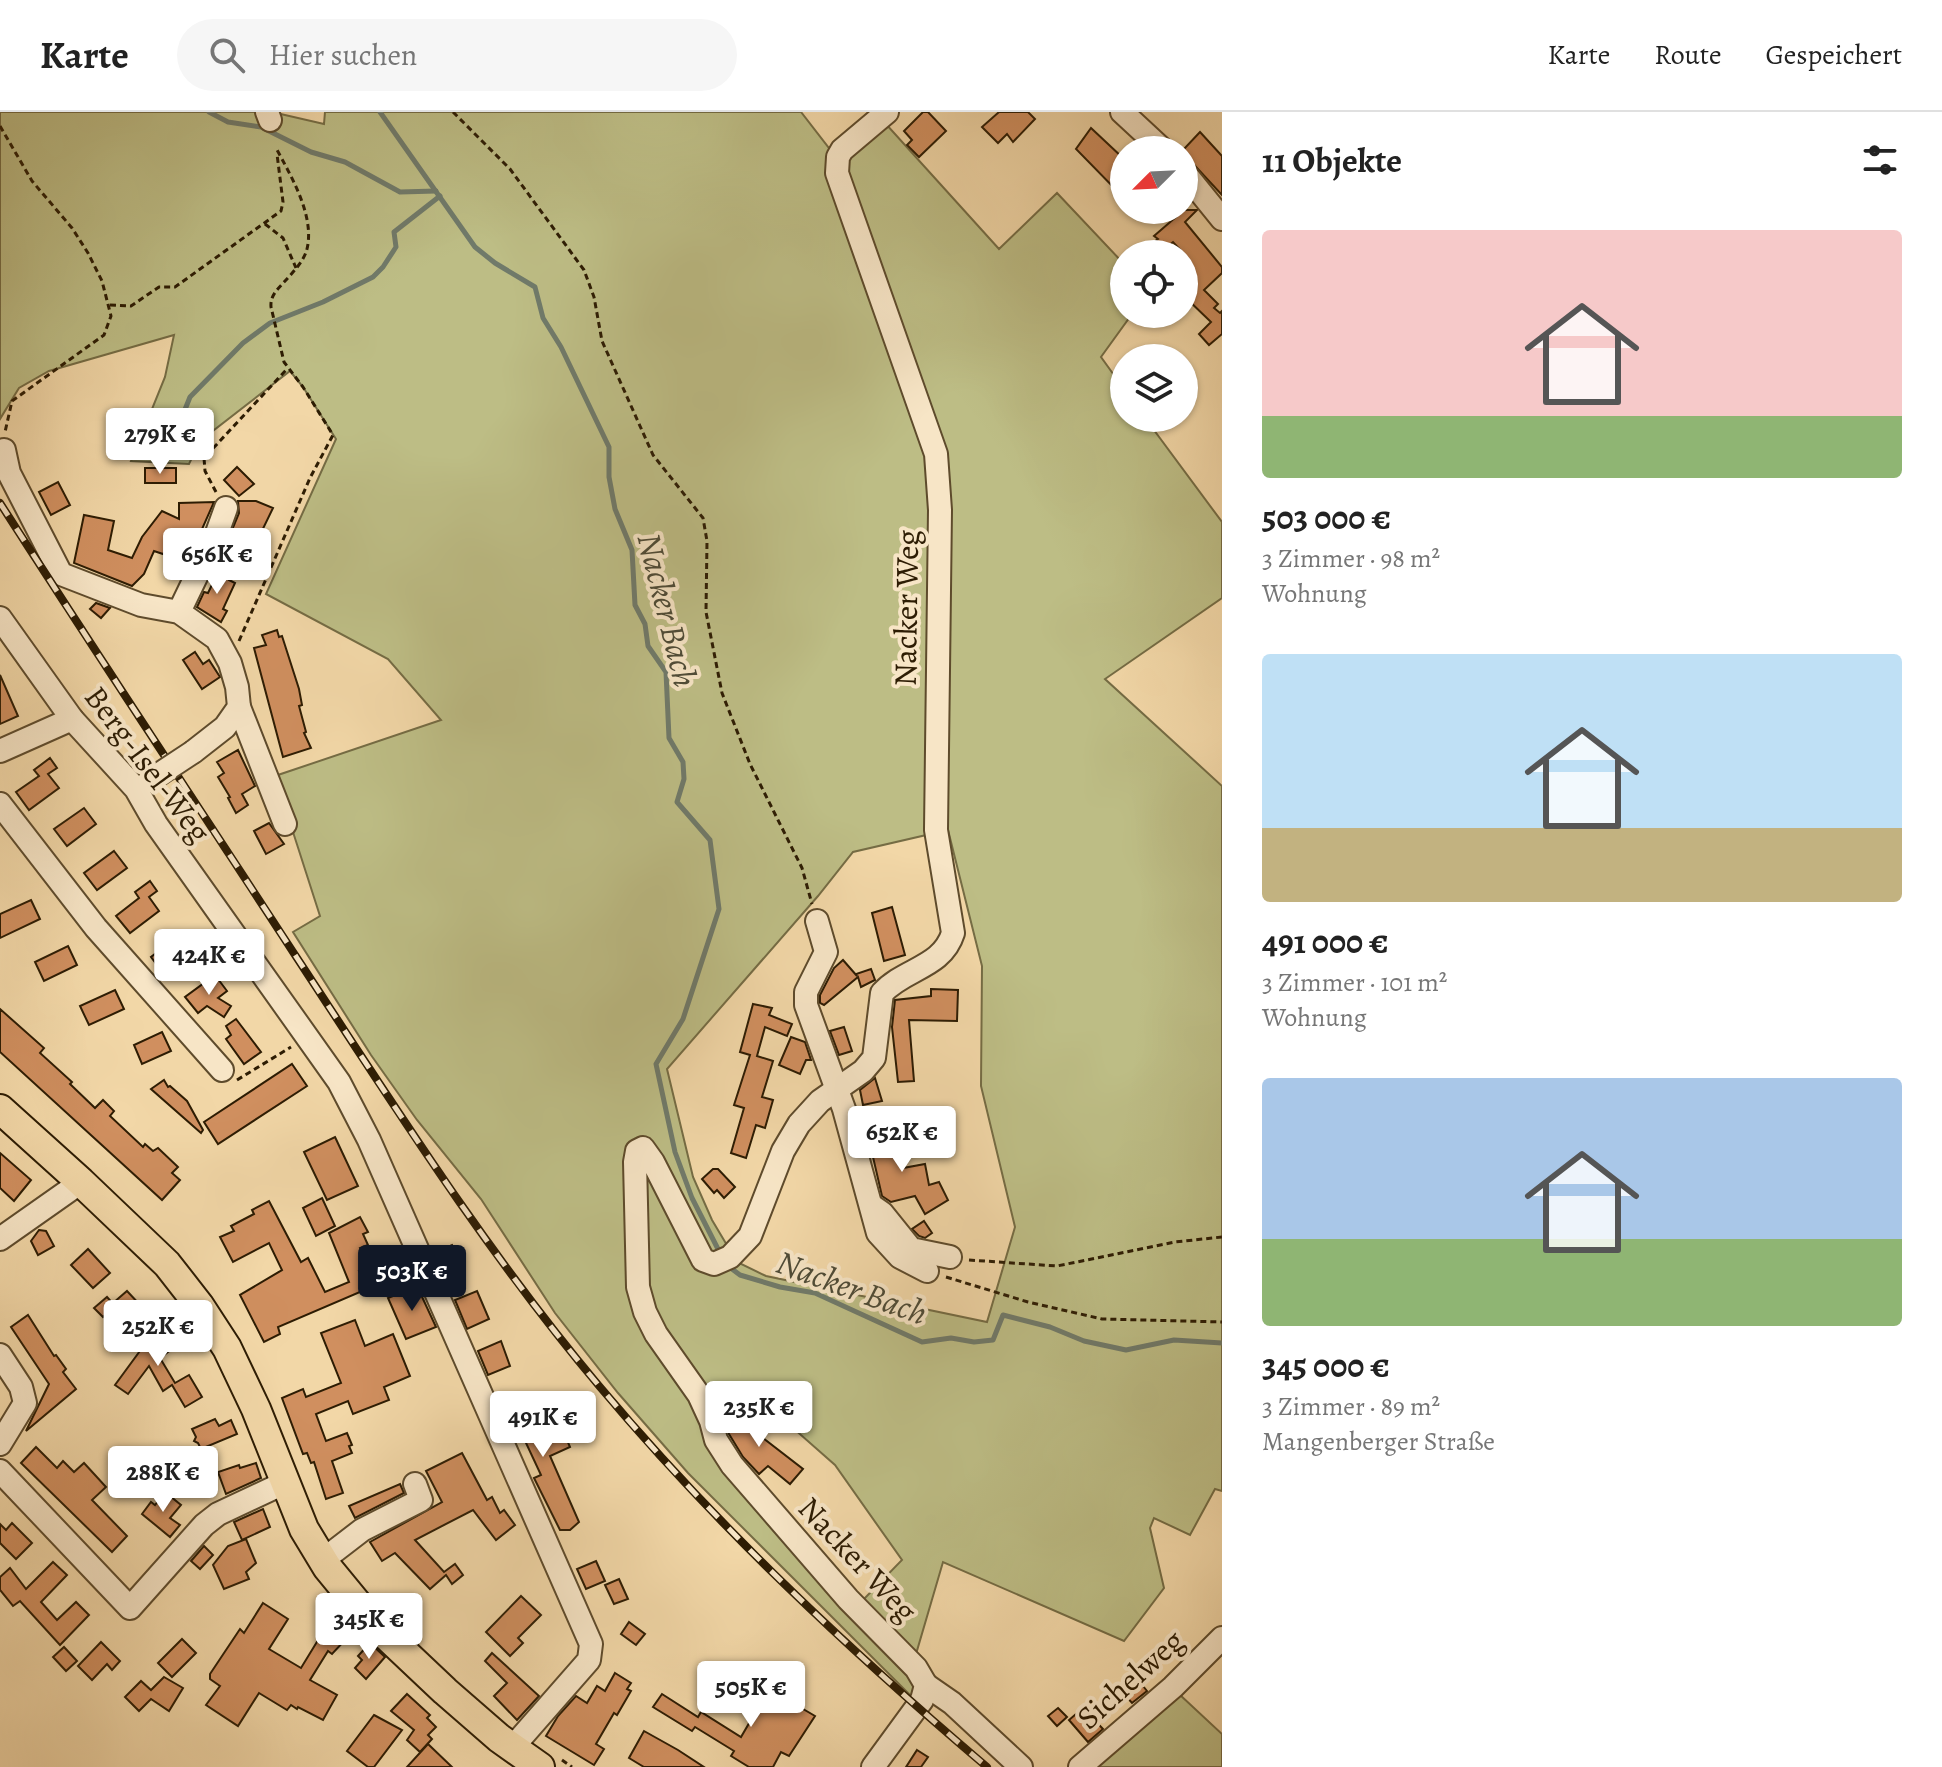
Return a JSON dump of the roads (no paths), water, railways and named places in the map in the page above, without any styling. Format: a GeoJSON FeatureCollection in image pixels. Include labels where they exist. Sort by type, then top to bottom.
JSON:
{"type":"FeatureCollection","features":[{"type":"Feature","properties":{"kind":"main road"},"geometry":{"type":"LineString","coordinates":[[0,1109],[167,1264],[200,1306],[227,1348],[304,1529],[323,1560],[373,1623],[478,1721],[540,1767]]}},
{"type":"Feature","properties":{"kind":"street","name":"Nacker Weg"},"geometry":{"type":"LineString","coordinates":[[887,112],[842,150],[838,157],[837,173],[938,465],[935,819],[953,933],[948,946],[935,960],[885,989],[876,1025],[874,1058],[863,1071],[836,1088],[808,1113],[783,1151],[755,1226],[745,1243],[730,1257],[717,1264],[708,1263],[701,1257],[650,1158],[643,1148],[637,1151],[638,1287],[645,1312],[656,1334],[699,1395],[716,1440],[732,1465],[848,1599],[916,1668],[926,1685]]}},
{"type":"Feature","properties":{"kind":"street"},"geometry":{"type":"LineString","coordinates":[[1122,112],[1148,136]]}},
{"type":"Feature","properties":{"kind":"street"},"geometry":{"type":"LineString","coordinates":[[1198,189],[1222,219]]}},
{"type":"Feature","properties":{"kind":"street"},"geometry":{"type":"LineString","coordinates":[[4,450],[9,473],[61,574],[141,605],[179,612],[211,632],[230,663],[239,707],[285,824]]}},
{"type":"Feature","properties":{"kind":"street"},"geometry":{"type":"LineString","coordinates":[[179,612],[226,508]]}},
{"type":"Feature","properties":{"kind":"street","name":"Berg-Isel-Weg"},"geometry":{"type":"LineString","coordinates":[[0,618],[72,719],[142,785],[156,824],[307,1036],[355,1109],[591,1644],[589,1660],[512,1748]]}},
{"type":"Feature","properties":{"kind":"street"},"geometry":{"type":"LineString","coordinates":[[142,785],[225,727],[239,707]]}},
{"type":"Feature","properties":{"kind":"street"},"geometry":{"type":"LineString","coordinates":[[0,751],[72,719]]}},
{"type":"Feature","properties":{"kind":"street"},"geometry":{"type":"LineString","coordinates":[[0,804],[96,928],[222,1070]]}},
{"type":"Feature","properties":{"kind":"street"},"geometry":{"type":"LineString","coordinates":[[817,921],[826,952],[808,987],[805,1000],[836,1088],[878,1233],[900,1257],[927,1271]]}},
{"type":"Feature","properties":{"kind":"street"},"geometry":{"type":"LineString","coordinates":[[0,1239],[81,1182]]}},
{"type":"Feature","properties":{"kind":"street"},"geometry":{"type":"LineString","coordinates":[[869,1204],[882,1213],[911,1249],[950,1257]]}},
{"type":"Feature","properties":{"kind":"street"},"geometry":{"type":"LineString","coordinates":[[0,1355],[21,1387],[25,1403],[0,1444]]}},
{"type":"Feature","properties":{"kind":"street"},"geometry":{"type":"LineString","coordinates":[[0,1471],[130,1608],[204,1525],[218,1514],[284,1483]]}},
{"type":"Feature","properties":{"kind":"street"},"geometry":{"type":"LineString","coordinates":[[323,1560],[362,1530],[421,1500],[415,1484]]}},
{"type":"Feature","properties":{"kind":"street","name":"Sichelweg"},"geometry":{"type":"LineString","coordinates":[[1080,1767],[1161,1697],[1222,1638]]}},
{"type":"Feature","properties":{"kind":"street"},"geometry":{"type":"LineString","coordinates":[[873,1767],[922,1700],[926,1685],[959,1709],[1021,1767]]}},
{"type":"Feature","properties":{"kind":"waterway"},"geometry":{"type":"LineString","coordinates":[[209,112],[228,122],[261,127],[311,152],[345,162],[400,192],[436,191]]}},
{"type":"Feature","properties":{"kind":"waterway","name":"Nacker Bach"},"geometry":{"type":"LineString","coordinates":[[380,112],[475,247],[535,287],[543,318],[561,347],[609,447],[609,477],[615,509],[632,550],[635,605],[645,624],[648,646],[666,672],[669,738],[683,762],[684,779],[677,802],[710,840],[719,909],[683,1019],[656,1064],[675,1152],[692,1198],[721,1255]]}},
{"type":"Feature","properties":{"kind":"waterway"},"geometry":{"type":"LineString","coordinates":[[174,437],[190,397],[243,343],[270,323],[323,302],[373,277],[396,247],[394,232],[440,196]]}},
{"type":"Feature","properties":{"kind":"waterway","name":"Nacker Bach"},"geometry":{"type":"LineString","coordinates":[[732,1269],[740,1275],[780,1287],[815,1293],[922,1342],[951,1338],[974,1342],[993,1340],[1003,1315],[1050,1327],[1084,1341],[1126,1350],[1174,1340],[1222,1343]]}},
{"type":"Feature","properties":{"kind":"railway"},"geometry":{"type":"LineString","coordinates":[[0,503],[405,1123],[558,1336],[645,1438],[737,1537],[834,1632],[987,1767]]}}]}
